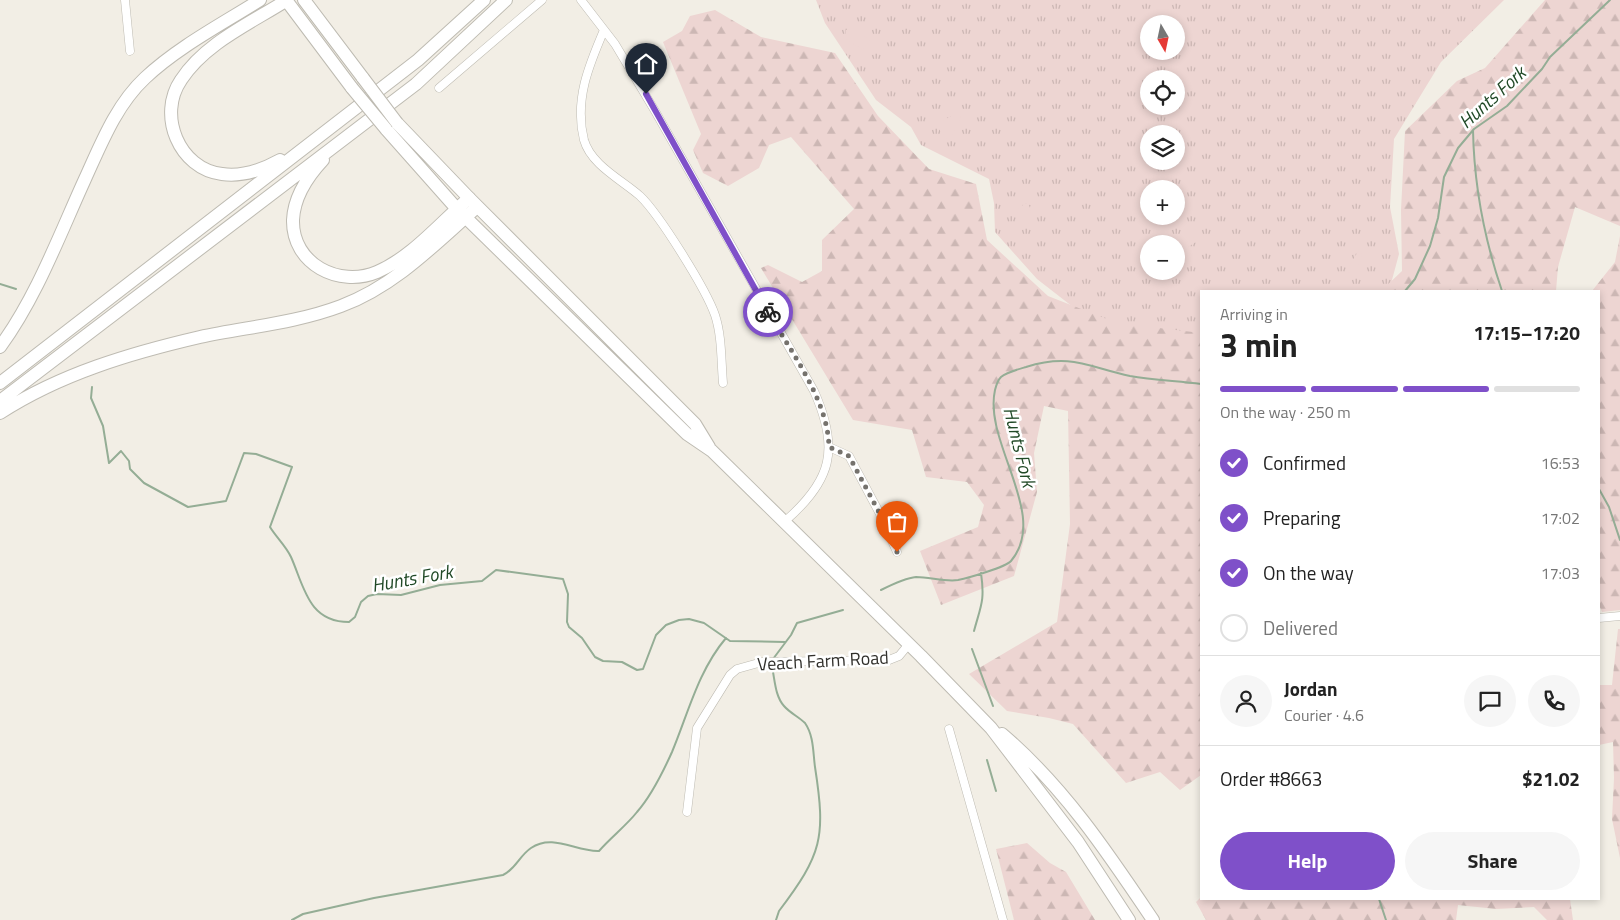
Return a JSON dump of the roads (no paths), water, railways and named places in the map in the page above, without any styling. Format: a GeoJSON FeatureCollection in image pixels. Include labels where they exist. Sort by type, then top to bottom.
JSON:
{"type":"FeatureCollection","features":[{"type":"Feature","properties":{"kind":"main road"},"geometry":{"type":"LineString","coordinates":[[0,347],[14,328],[40,278],[99,148],[120,108],[144,79],[171,58],[260,0]]}},
{"type":"Feature","properties":{"kind":"main road"},"geometry":{"type":"LineString","coordinates":[[315,140],[268,167],[244,174],[222,174],[205,170],[189,159],[178,143],[172,124],[172,103],[180,80],[214,46],[286,0],[352,88],[473,202],[695,424],[712,451]]}},
{"type":"Feature","properties":{"kind":"main road"},"geometry":{"type":"LineString","coordinates":[[304,0],[363,78],[391,126],[461,213],[687,434],[712,451],[909,644],[991,728],[1078,842],[1129,920]]}},
{"type":"Feature","properties":{"kind":"main road"},"geometry":{"type":"LineString","coordinates":[[0,383],[418,60],[484,0]]}},
{"type":"Feature","properties":{"kind":"main road"},"geometry":{"type":"LineString","coordinates":[[0,401],[416,84],[506,0]]}},
{"type":"Feature","properties":{"kind":"main road"},"geometry":{"type":"LineString","coordinates":[[344,138],[316,168],[296,203],[293,221],[297,240],[305,256],[318,269],[339,277],[356,278],[376,272],[401,259],[461,213]]}},
{"type":"Feature","properties":{"kind":"main road"},"geometry":{"type":"LineString","coordinates":[[0,413],[72,375],[125,356],[293,319],[341,306],[378,288],[410,267],[473,202]]}},
{"type":"Feature","properties":{"kind":"main road"},"geometry":{"type":"LineString","coordinates":[[991,728],[1002,734],[1033,761],[1096,835],[1153,920]]}},
{"type":"Feature","properties":{"kind":"street"},"geometry":{"type":"LineString","coordinates":[[125,0],[130,51]]}},
{"type":"Feature","properties":{"kind":"street"},"geometry":{"type":"LineString","coordinates":[[439,88],[542,0]]}},
{"type":"Feature","properties":{"kind":"street"},"geometry":{"type":"LineString","coordinates":[[582,0],[604,30],[656,112],[814,391],[826,420],[829,447],[824,472],[817,488],[805,504],[784,522]]}},
{"type":"Feature","properties":{"kind":"street"},"geometry":{"type":"LineString","coordinates":[[604,30],[583,88],[581,109],[585,142],[595,157],[649,206],[704,293],[714,313],[718,327],[723,382]]}},
{"type":"Feature","properties":{"kind":"street"},"geometry":{"type":"LineString","coordinates":[[829,447],[849,456],[880,514],[897,552]]}},
{"type":"Feature","properties":{"kind":"street"},"geometry":{"type":"LineString","coordinates":[[1600,618],[1620,616]]}},
{"type":"Feature","properties":{"kind":"street","name":"Veach Farm Road"},"geometry":{"type":"LineString","coordinates":[[687,812],[697,728],[730,675],[737,669],[762,662],[889,660],[899,656],[909,644]]}},
{"type":"Feature","properties":{"kind":"street"},"geometry":{"type":"LineString","coordinates":[[949,729],[1003,920]]}},
{"type":"Feature","properties":{"kind":"waterway","name":"Hunts Fork"},"geometry":{"type":"LineString","coordinates":[[1406,290],[1415,279],[1430,246],[1438,218],[1444,177],[1458,148],[1474,129],[1507,106],[1542,69],[1550,57],[1610,0]]}},
{"type":"Feature","properties":{"kind":"waterway"},"geometry":{"type":"LineString","coordinates":[[1473,130],[1475,171],[1481,211],[1502,290]]}},
{"type":"Feature","properties":{"kind":"waterway","name":"Hunts Fork"},"geometry":{"type":"LineString","coordinates":[[0,284],[16,289]]}},
{"type":"Feature","properties":{"kind":"waterway","name":"Hunts Fork"},"geometry":{"type":"LineString","coordinates":[[881,590],[903,580],[916,577],[958,580],[995,569],[1011,561],[1021,543],[1023,522],[1020,501],[998,433],[994,411],[995,388],[1004,375],[1042,363],[1068,361],[1130,376],[1200,384]]}},
{"type":"Feature","properties":{"kind":"waterway","name":"Hunts Fork"},"geometry":{"type":"LineString","coordinates":[[92,387],[91,398],[103,426],[109,463],[121,451],[129,461],[130,469],[144,483],[188,507],[226,501],[244,453],[256,454],[292,467],[270,527],[289,553],[310,600],[324,616],[349,622],[355,617],[361,602],[368,596],[377,594],[401,595],[440,585],[482,581],[496,570],[563,579],[568,594],[567,622],[569,627],[582,638],[595,657],[603,661],[622,662],[637,670],[643,669],[656,635],[666,625],[679,620],[689,619],[704,623],[730,641],[785,642]]}},
{"type":"Feature","properties":{"kind":"waterway"},"geometry":{"type":"LineString","coordinates":[[1600,491],[1609,507],[1620,540]]}},
{"type":"Feature","properties":{"kind":"waterway"},"geometry":{"type":"LineString","coordinates":[[974,631],[982,597],[981,573]]}},
{"type":"Feature","properties":{"kind":"waterway","name":"Hunts Fork"},"geometry":{"type":"LineString","coordinates":[[773,659],[791,635],[797,623],[843,610]]}},
{"type":"Feature","properties":{"kind":"waterway"},"geometry":{"type":"LineString","coordinates":[[292,920],[303,914],[374,898],[503,875],[527,851],[539,844],[548,842],[590,851],[599,851],[633,817],[652,791],[672,752],[694,693],[708,664],[726,638]]}},
{"type":"Feature","properties":{"kind":"waterway"},"geometry":{"type":"LineString","coordinates":[[972,649],[993,706]]}},
{"type":"Feature","properties":{"kind":"waterway"},"geometry":{"type":"LineString","coordinates":[[772,667],[777,693],[781,702],[789,711],[805,723],[810,733],[820,811],[820,829],[812,859],[779,911],[776,920]]}},
{"type":"Feature","properties":{"kind":"waterway"},"geometry":{"type":"LineString","coordinates":[[987,760],[996,791]]}},
{"type":"Feature","properties":{"kind":"waterway"},"geometry":{"type":"LineString","coordinates":[[1379,900],[1386,920]]}}]}
